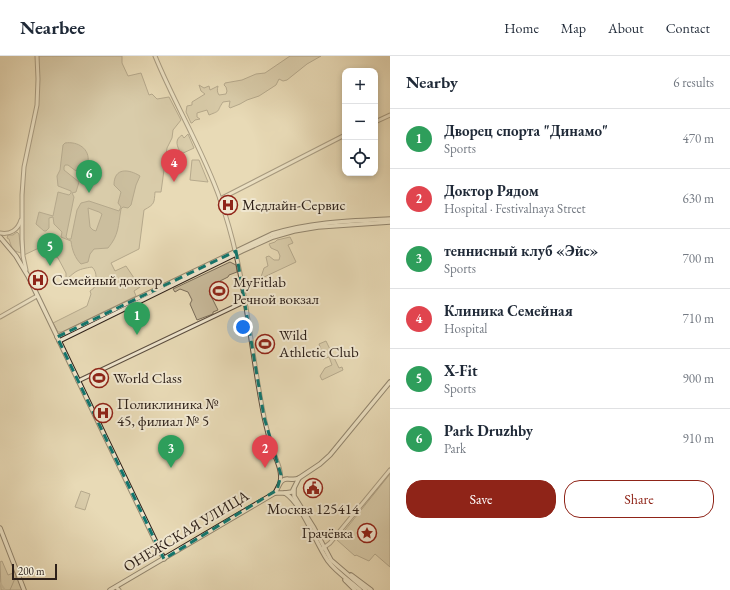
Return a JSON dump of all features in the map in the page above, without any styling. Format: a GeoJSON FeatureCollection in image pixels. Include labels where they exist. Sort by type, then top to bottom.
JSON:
{"type":"FeatureCollection","features":[{"type":"Feature","properties":{"kind":"main road"},"geometry":{"type":"LineString","coordinates":[[58,339],[236,252],[284,234],[330,224],[390,219]]}},
{"type":"Feature","properties":{"kind":"main road"},"geometry":{"type":"LineString","coordinates":[[330,224],[390,222]]}},
{"type":"Feature","properties":{"kind":"main road"},"geometry":{"type":"LineString","coordinates":[[0,237],[16,256],[28,276],[164,558]]}},
{"type":"Feature","properties":{"kind":"main road"},"geometry":{"type":"LineString","coordinates":[[299,478],[290,493],[275,493],[280,483],[284,479],[299,478],[320,464],[330,455],[390,382]]}},
{"type":"Feature","properties":{"kind":"main road"},"geometry":{"type":"LineString","coordinates":[[289,479],[294,483],[294,496],[323,548],[328,561],[338,571],[366,590]]}},
{"type":"Feature","properties":{"kind":"main road"},"geometry":{"type":"LineString","coordinates":[[280,483],[280,490],[292,499],[323,548],[335,564],[360,590]]}},
{"type":"Feature","properties":{"kind":"main road","name":"ОНЕЖСКАЯ УЛИЦА"},"geometry":{"type":"LineString","coordinates":[[110,590],[118,588],[164,558],[275,493]]}},
{"type":"Feature","properties":{"kind":"main road"},"geometry":{"type":"LineString","coordinates":[[0,528],[24,590]]}},
{"type":"Feature","properties":{"kind":"main road"},"geometry":{"type":"LineString","coordinates":[[353,582],[355,590]]}},
{"type":"Feature","properties":{"kind":"main road"},"geometry":{"type":"LineString","coordinates":[[353,582],[370,590]]}},
{"type":"Feature","properties":{"kind":"street"},"geometry":{"type":"LineString","coordinates":[[28,276],[22,253],[24,166],[36,105],[38,79],[37,56]]}},
{"type":"Feature","properties":{"kind":"street"},"geometry":{"type":"LineString","coordinates":[[155,56],[172,95],[208,167],[220,199],[236,252],[246,301],[264,417],[280,472],[280,483]]}},
{"type":"Feature","properties":{"kind":"street"},"geometry":{"type":"LineString","coordinates":[[378,121],[390,116]]}},
{"type":"Feature","properties":{"kind":"street"},"geometry":{"type":"LineString","coordinates":[[220,199],[342,137]]}},
{"type":"Feature","properties":{"kind":"street"},"geometry":{"type":"LineString","coordinates":[[13,232],[18,227],[22,219]]}},
{"type":"Feature","properties":{"kind":"street"},"geometry":{"type":"LineString","coordinates":[[0,233],[20,232],[22,239]]}},
{"type":"Feature","properties":{"kind":"street"},"geometry":{"type":"LineString","coordinates":[[5,242],[5,237],[9,233]]}},
{"type":"Feature","properties":{"kind":"street"},"geometry":{"type":"LineString","coordinates":[[16,256],[21,256],[22,253]]}},
{"type":"Feature","properties":{"kind":"street"},"geometry":{"type":"LineString","coordinates":[[0,317],[38,296]]}},
{"type":"Feature","properties":{"kind":"street"},"geometry":{"type":"LineString","coordinates":[[78,381],[246,301]]}},
{"type":"Feature","properties":{"kind":"street"},"geometry":{"type":"LineString","coordinates":[[323,548],[330,543],[390,470]]}},
{"type":"Feature","properties":{"kind":"street"},"geometry":{"type":"LineString","coordinates":[[280,472],[289,479]]}},
{"type":"Feature","properties":{"kind":"highlighted area"},"geometry":{"type":"Polygon","coordinates":[[[236,251],[264,417],[281,475],[277,490],[164,559],[57,337],[236,251]]]}},
{"type":"Feature","properties":{"kind":"shaded area"},"geometry":{"type":"Polygon","coordinates":[[[38,56],[122,56],[122,63],[128,76],[141,73],[149,95],[152,94],[157,99],[169,97],[181,120],[173,130],[172,138],[167,148],[161,192],[155,192],[153,203],[144,210],[139,249],[111,263],[115,271],[126,266],[140,287],[134,291],[136,296],[62,332],[58,332],[53,323],[87,306],[91,294],[90,291],[94,288],[96,274],[92,267],[78,271],[66,279],[66,273],[58,258],[41,247],[24,255],[23,208],[25,167],[38,106],[38,56]]]}},
{"type":"Feature","properties":{"kind":"shaded area"},"geometry":{"type":"Polygon","coordinates":[[[290,56],[321,56],[307,64],[287,80],[283,81],[279,79],[276,85],[259,96],[230,108],[230,101],[223,102],[217,111],[209,115],[207,110],[197,113],[197,117],[200,119],[191,123],[186,112],[187,106],[192,105],[192,102],[205,94],[201,91],[199,85],[204,88],[209,86],[210,90],[218,86],[217,91],[219,95],[226,94],[227,91],[224,85],[225,83],[242,80],[256,74],[265,73],[290,56]]]}},
{"type":"Feature","properties":{"kind":"shaded area"},"geometry":{"type":"Polygon","coordinates":[[[188,134],[194,148],[181,154],[177,146],[177,141],[182,135],[184,138],[188,134]]]}},
{"type":"Feature","properties":{"kind":"shaded area"},"geometry":{"type":"Polygon","coordinates":[[[65,143],[74,143],[79,145],[85,150],[88,157],[88,162],[76,171],[68,165],[65,165],[64,167],[64,170],[79,182],[76,192],[72,193],[74,197],[66,237],[68,239],[71,239],[77,210],[81,203],[89,201],[119,211],[121,207],[118,203],[121,192],[114,185],[117,175],[119,172],[127,171],[140,176],[131,205],[128,208],[123,207],[121,209],[118,230],[112,243],[108,248],[94,249],[90,254],[88,262],[81,264],[74,254],[71,241],[61,237],[62,232],[54,224],[53,217],[49,218],[49,228],[46,231],[36,224],[39,212],[53,216],[58,192],[69,195],[71,193],[71,191],[58,186],[57,176],[60,170],[63,145],[65,143]],[[88,208],[90,227],[96,231],[102,214],[88,208]]]}},
{"type":"Feature","properties":{"kind":"shaded area"},"geometry":{"type":"Polygon","coordinates":[[[192,160],[199,160],[208,182],[190,180],[192,160]]]}},
{"type":"Feature","properties":{"kind":"shaded area"},"geometry":{"type":"Polygon","coordinates":[[[17,232],[19,234],[21,253],[14,250],[9,239],[7,238],[8,235],[13,235],[17,232]]]}},
{"type":"Feature","properties":{"kind":"shaded area"},"geometry":{"type":"Polygon","coordinates":[[[290,237],[293,243],[288,245],[296,262],[262,278],[264,285],[254,286],[261,277],[264,268],[268,266],[266,257],[269,256],[274,260],[279,260],[280,256],[278,251],[271,248],[269,244],[277,240],[290,237]]]}},
{"type":"Feature","properties":{"kind":"shaded area"},"geometry":{"type":"Polygon","coordinates":[[[230,262],[236,265],[237,272],[220,281],[221,283],[215,286],[217,289],[210,294],[218,310],[213,312],[213,314],[197,320],[190,304],[192,300],[188,292],[180,289],[175,292],[173,289],[230,262]]]}},
{"type":"Feature","properties":{"kind":"shaded area"},"geometry":{"type":"Polygon","coordinates":[[[326,341],[339,368],[342,367],[343,370],[322,380],[320,376],[325,368],[332,365],[329,357],[323,359],[321,355],[314,358],[313,354],[317,355],[322,352],[319,344],[326,341]]]}},
{"type":"Feature","properties":{"kind":"shaded area"},"geometry":{"type":"Polygon","coordinates":[[[390,474],[390,567],[375,554],[369,561],[356,555],[355,556],[337,540],[390,474]]]}},
{"type":"Feature","properties":{"kind":"shaded area"},"geometry":{"type":"Polygon","coordinates":[[[81,491],[90,494],[85,510],[75,507],[81,491]]]}},
{"type":"Feature","properties":{"kind":"shaded area"},"geometry":{"type":"Polygon","coordinates":[[[2,561],[8,575],[16,572],[23,590],[1,590],[0,562],[2,561]]]}},
{"type":"Feature","properties":{"kind":"waterway"},"geometry":{"type":"LineString","coordinates":[[10,590],[16,576]]}},
{"type":"Feature","properties":{"kind":"waterway"},"geometry":{"type":"LineString","coordinates":[[0,583],[5,590]]}},
{"type":"Feature","properties":{"kind":"place","name":"Клиника Семейная"},"geometry":{"type":"Point","coordinates":[174,182]}},
{"type":"Feature","properties":{"kind":"place","name":"Park Druzhby"},"geometry":{"type":"Point","coordinates":[89,193]}},
{"type":"Feature","properties":{"kind":"place","name":"Медлайн-Сервис"},"geometry":{"type":"Point","coordinates":[228,205]}},
{"type":"Feature","properties":{"kind":"place","name":"X-Fit"},"geometry":{"type":"Point","coordinates":[50,266]}},
{"type":"Feature","properties":{"kind":"place","name":"Семейный доктор"},"geometry":{"type":"Point","coordinates":[38,280]}},
{"type":"Feature","properties":{"kind":"place","name":"MyFitlab Речной вокзал"},"geometry":{"type":"Point","coordinates":[219,291]}},
{"type":"Feature","properties":{"kind":"place","name":"Дворец спорта \"Динамо\""},"geometry":{"type":"Point","coordinates":[137,335]}},
{"type":"Feature","properties":{"kind":"place","name":"Wild Athletic Club"},"geometry":{"type":"Point","coordinates":[265,344]}},
{"type":"Feature","properties":{"kind":"place","name":"World Class"},"geometry":{"type":"Point","coordinates":[99,378]}},
{"type":"Feature","properties":{"kind":"place","name":"Поликлиника № 45, филиал № 5"},"geometry":{"type":"Point","coordinates":[103,413]}},
{"type":"Feature","properties":{"kind":"place","name":"теннисный клуб «Эйс»"},"geometry":{"type":"Point","coordinates":[171,468]}},
{"type":"Feature","properties":{"kind":"place","name":"Доктор Рядом"},"geometry":{"type":"Point","coordinates":[265,468]}},
{"type":"Feature","properties":{"kind":"place","name":"Москва 125414"},"geometry":{"type":"Point","coordinates":[313,488]}},
{"type":"Feature","properties":{"kind":"place","name":"Грачёвка"},"geometry":{"type":"Point","coordinates":[367,533]}}]}
